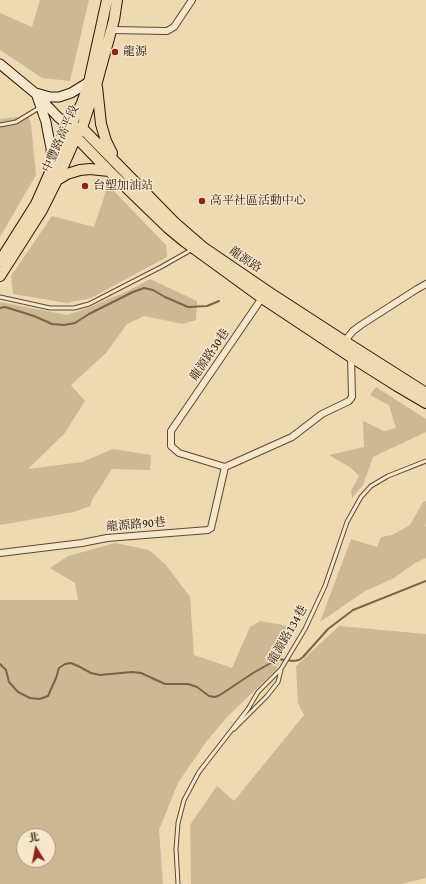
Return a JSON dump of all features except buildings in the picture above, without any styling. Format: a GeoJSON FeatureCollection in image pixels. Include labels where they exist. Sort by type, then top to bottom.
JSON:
{"type":"FeatureCollection","features":[{"type":"Feature","properties":{"kind":"main road","name":"中豐路高平段"},"geometry":{"type":"LineString","coordinates":[[106,29],[107,0]]}},
{"type":"Feature","properties":{"kind":"main road","name":"中豐路高平段"},"geometry":{"type":"LineString","coordinates":[[0,276],[42,210],[76,137],[82,128],[106,29],[117,0]]}},
{"type":"Feature","properties":{"kind":"main road","name":"中豐路高平段"},"geometry":{"type":"LineString","coordinates":[[0,261],[36,204],[70,127],[93,82]]}},
{"type":"Feature","properties":{"kind":"main road"},"geometry":{"type":"LineString","coordinates":[[93,82],[101,124],[106,141],[118,164]]}},
{"type":"Feature","properties":{"kind":"main road"},"geometry":{"type":"LineString","coordinates":[[70,127],[82,128]]}},
{"type":"Feature","properties":{"kind":"main road"},"geometry":{"type":"LineString","coordinates":[[70,127],[76,137],[109,171],[168,228],[194,249],[341,345],[426,393]]}},
{"type":"Feature","properties":{"kind":"main road","name":"龍源路"},"geometry":{"type":"LineString","coordinates":[[82,128],[189,235],[264,294]]}},
{"type":"Feature","properties":{"kind":"main road"},"geometry":{"type":"LineString","coordinates":[[57,180],[67,174],[80,170],[90,169],[109,171]]}},
{"type":"Feature","properties":{"kind":"main road"},"geometry":{"type":"LineString","coordinates":[[341,345],[351,357],[426,403]]}},
{"type":"Feature","properties":{"kind":"street"},"geometry":{"type":"LineString","coordinates":[[106,29],[167,31],[174,27],[192,0]]}},
{"type":"Feature","properties":{"kind":"street"},"geometry":{"type":"LineString","coordinates":[[0,64],[35,93],[70,127]]}},
{"type":"Feature","properties":{"kind":"street"},"geometry":{"type":"LineString","coordinates":[[35,93],[50,97],[59,97],[93,82]]}},
{"type":"Feature","properties":{"kind":"street"},"geometry":{"type":"LineString","coordinates":[[35,93],[46,122],[51,148],[52,169]]}},
{"type":"Feature","properties":{"kind":"street"},"geometry":{"type":"LineString","coordinates":[[341,345],[353,331],[361,325],[426,284]]}},
{"type":"Feature","properties":{"kind":"street","name":"龍源路30巷"},"geometry":{"type":"LineString","coordinates":[[225,467],[179,453],[171,446],[171,431],[264,294]]}},
{"type":"Feature","properties":{"kind":"street"},"geometry":{"type":"LineString","coordinates":[[225,467],[292,438],[322,414],[349,401],[352,397],[351,357]]}},
{"type":"Feature","properties":{"kind":"street","name":"龍源路90巷"},"geometry":{"type":"LineString","coordinates":[[0,553],[82,543],[107,538],[208,530],[211,528],[225,467]]}},
{"type":"Feature","properties":{"kind":"lane"},"geometry":{"type":"LineString","coordinates":[[0,125],[16,122],[40,107]]}},
{"type":"Feature","properties":{"kind":"lane"},"geometry":{"type":"LineString","coordinates":[[0,297],[50,308],[74,308],[89,304],[194,249]]}},
{"type":"Feature","properties":{"kind":"lane","name":"龍源路134巷"},"geometry":{"type":"LineString","coordinates":[[178,884],[176,849],[178,823],[184,800],[200,772],[248,709],[258,692],[282,667],[290,655],[305,629],[325,586],[347,522],[361,497],[371,486],[388,476],[426,461]]}},
{"type":"Feature","properties":{"kind":"lane"},"geometry":{"type":"LineString","coordinates":[[225,739],[267,696],[278,682],[282,667]]}},
{"type":"Feature","properties":{"kind":"shaded area"},"geometry":{"type":"Polygon","coordinates":[[[40,0],[89,0],[70,81],[42,78],[0,50],[0,13],[32,27],[40,0]]]}},
{"type":"Feature","properties":{"kind":"shaded area"},"geometry":{"type":"Polygon","coordinates":[[[28,116],[31,124],[36,175],[0,237],[0,119],[28,116]]]}},
{"type":"Feature","properties":{"kind":"shaded area"},"geometry":{"type":"Polygon","coordinates":[[[108,185],[166,245],[167,257],[91,298],[67,303],[13,294],[11,276],[52,216],[94,227],[108,185]]]}},
{"type":"Feature","properties":{"kind":"shaded area"},"geometry":{"type":"Polygon","coordinates":[[[150,279],[197,301],[196,320],[183,324],[144,316],[127,324],[106,353],[71,385],[85,401],[64,434],[28,469],[82,462],[113,449],[151,455],[150,470],[112,469],[92,500],[90,506],[74,512],[0,525],[0,302],[67,315],[130,290],[150,279]]]}},
{"type":"Feature","properties":{"kind":"shaded area"},"geometry":{"type":"Polygon","coordinates":[[[376,387],[426,419],[426,432],[373,457],[363,485],[352,498],[351,491],[359,476],[351,468],[329,455],[364,447],[363,421],[384,431],[396,428],[389,405],[370,395],[376,387]]]}},
{"type":"Feature","properties":{"kind":"shaded area"},"geometry":{"type":"Polygon","coordinates":[[[426,501],[426,558],[415,563],[394,578],[365,591],[320,622],[351,539],[377,547],[381,537],[392,535],[410,525],[423,502],[426,501]]]}},
{"type":"Feature","properties":{"kind":"shaded area"},"geometry":{"type":"Polygon","coordinates":[[[115,543],[149,550],[166,565],[190,597],[194,655],[232,668],[250,627],[260,621],[294,627],[276,670],[228,716],[206,742],[178,783],[159,830],[163,884],[0,884],[0,600],[78,600],[75,583],[50,568],[68,556],[115,543]]]}},
{"type":"Feature","properties":{"kind":"shaded area"},"geometry":{"type":"Polygon","coordinates":[[[339,626],[426,634],[426,878],[402,884],[191,884],[190,825],[217,786],[234,801],[304,715],[298,703],[296,666],[339,626]]]}},
{"type":"Feature","properties":{"kind":"waterway"},"geometry":{"type":"LineString","coordinates":[[0,308],[5,307],[34,316],[52,324],[64,325],[75,323],[89,314],[144,288],[153,290],[188,307],[207,306],[219,301]]}},
{"type":"Feature","properties":{"kind":"waterway"},"geometry":{"type":"LineString","coordinates":[[0,664],[6,670],[9,682],[18,692],[30,698],[40,699],[48,696],[59,668],[65,664],[71,663],[91,673],[100,675],[132,672],[141,673],[165,684],[188,684],[197,687],[209,696],[215,697],[278,659],[293,661],[299,660],[328,629],[353,610],[426,581]]}},
{"type":"Feature","properties":{"kind":"place","name":"龍源"},"geometry":{"type":"Point","coordinates":[115,52]}},
{"type":"Feature","properties":{"kind":"place","name":"台塑加油站"},"geometry":{"type":"Point","coordinates":[85,186]}},
{"type":"Feature","properties":{"kind":"place","name":"高平社區活動中心"},"geometry":{"type":"Point","coordinates":[202,201]}}]}
